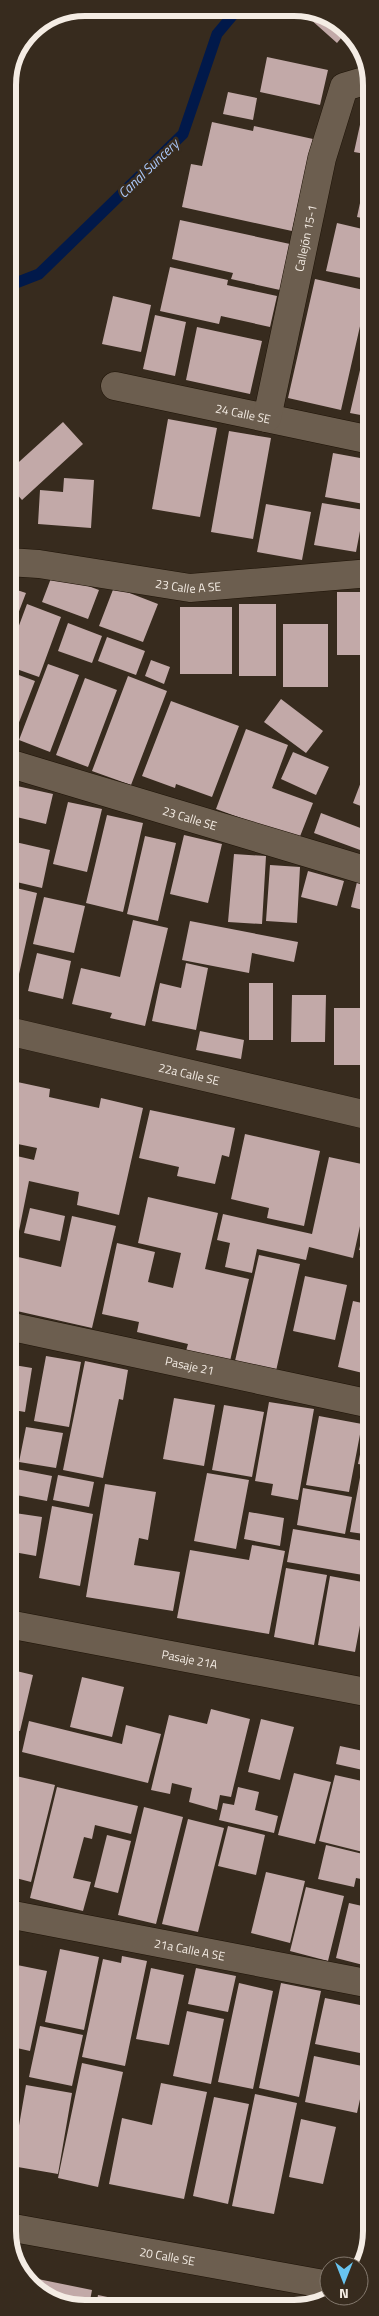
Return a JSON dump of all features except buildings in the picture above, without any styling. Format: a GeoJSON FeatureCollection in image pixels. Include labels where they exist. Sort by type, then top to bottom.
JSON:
{"type":"FeatureCollection","features":[{"type":"Feature","properties":{"kind":"street","name":"Callejón 15-1"},"geometry":{"type":"LineString","coordinates":[[267,418],[322,158],[344,87],[363,81]]}},
{"type":"Feature","properties":{"kind":"street","name":"24 Calle SE"},"geometry":{"type":"LineString","coordinates":[[115,386],[363,438]]}},
{"type":"Feature","properties":{"kind":"street","name":"23 Calle A SE"},"geometry":{"type":"LineString","coordinates":[[16,563],[39,564],[190,588],[363,575]]}},
{"type":"Feature","properties":{"kind":"street","name":"23 Calle SE"},"geometry":{"type":"LineString","coordinates":[[16,765],[363,870]]}},
{"type":"Feature","properties":{"kind":"street","name":"22a Calle SE"},"geometry":{"type":"LineString","coordinates":[[16,1034],[363,1114]]}},
{"type":"Feature","properties":{"kind":"street","name":"Pasaje 21"},"geometry":{"type":"LineString","coordinates":[[16,1328],[363,1402]]}},
{"type":"Feature","properties":{"kind":"street","name":"Pasaje 21A"},"geometry":{"type":"LineString","coordinates":[[16,1625],[363,1690]]}},
{"type":"Feature","properties":{"kind":"street","name":"21a Calle A SE"},"geometry":{"type":"LineString","coordinates":[[16,1916],[363,1982]]}},
{"type":"Feature","properties":{"kind":"street","name":"20 Calle SE"},"geometry":{"type":"LineString","coordinates":[[16,2228],[319,2283]]}},
{"type":"Feature","properties":{"kind":"waterway","name":"Canal Suncery"},"geometry":{"type":"LineString","coordinates":[[16,283],[39,274],[183,134],[217,34],[232,16]]}}]}
